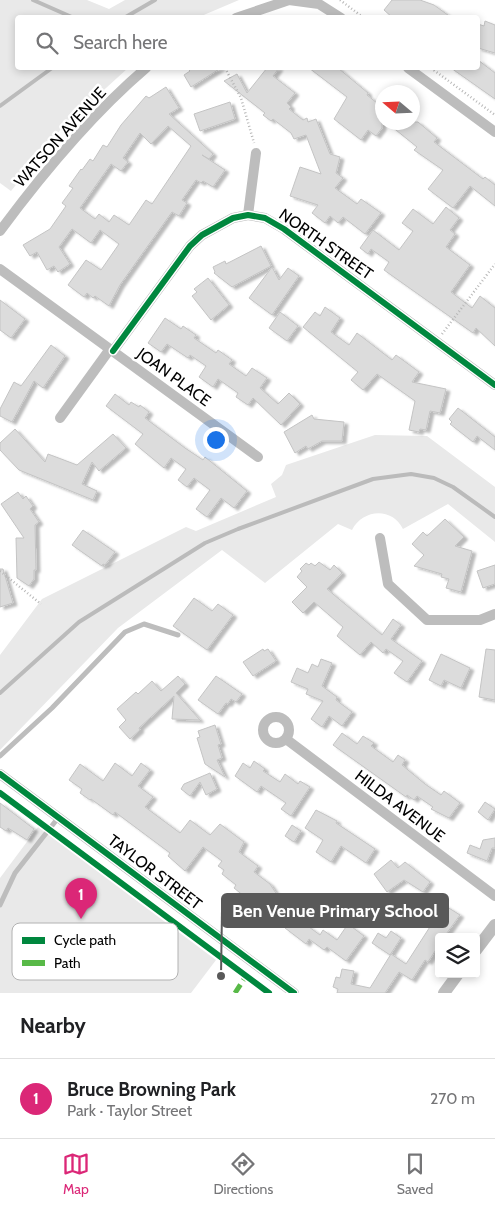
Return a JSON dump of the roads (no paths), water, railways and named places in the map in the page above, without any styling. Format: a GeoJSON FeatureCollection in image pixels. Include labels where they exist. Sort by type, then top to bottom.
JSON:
{"type":"FeatureCollection","features":[{"type":"Feature","properties":{"kind":"street"},"geometry":{"type":"LineString","coordinates":[[245,15],[289,0],[318,4],[335,15]]}},
{"type":"Feature","properties":{"kind":"street","name":"WATSON AVENUE"},"geometry":{"type":"LineString","coordinates":[[0,231],[38,180],[97,114],[144,70]]}},
{"type":"Feature","properties":{"kind":"street"},"geometry":{"type":"LineString","coordinates":[[411,70],[495,132]]}},
{"type":"Feature","properties":{"kind":"street"},"geometry":{"type":"LineString","coordinates":[[60,418],[190,246],[215,226],[233,218],[248,215],[256,153]]}},
{"type":"Feature","properties":{"kind":"street","name":"NORTH STREET"},"geometry":{"type":"LineString","coordinates":[[248,215],[265,218],[284,229],[495,385]]}},
{"type":"Feature","properties":{"kind":"street","name":"JOAN PLACE"},"geometry":{"type":"LineString","coordinates":[[0,269],[258,457]]}},
{"type":"Feature","properties":{"kind":"street"},"geometry":{"type":"LineString","coordinates":[[380,538],[388,584],[427,620],[480,620],[495,614]]}},
{"type":"Feature","properties":{"kind":"street","name":"HILDA AVENUE"},"geometry":{"type":"LineString","coordinates":[[286,739],[495,896]]}},
{"type":"Feature","properties":{"kind":"street","name":"TAYLOR STREET"},"geometry":{"type":"LineString","coordinates":[[0,774],[294,993]]}},
{"type":"Feature","properties":{"kind":"street"},"geometry":{"type":"LineString","coordinates":[[480,945],[495,925]]}},
{"type":"Feature","properties":{"kind":"street"},"geometry":{"type":"LineString","coordinates":[[444,993],[455,978]]}},
{"type":"Feature","properties":{"kind":"lane"},"geometry":{"type":"LineString","coordinates":[[0,756],[52,708],[125,632],[144,624],[178,635]]}},
{"type":"Feature","properties":{"kind":"lane"},"geometry":{"type":"LineString","coordinates":[[0,905],[14,873],[58,817]]}},
{"type":"Feature","properties":{"kind":"waterway"},"geometry":{"type":"LineString","coordinates":[[33,0],[67,15]]}},
{"type":"Feature","properties":{"kind":"waterway"},"geometry":{"type":"LineString","coordinates":[[129,15],[155,0]]}},
{"type":"Feature","properties":{"kind":"waterway"},"geometry":{"type":"LineString","coordinates":[[0,106],[49,70]]}},
{"type":"Feature","properties":{"kind":"waterway"},"geometry":{"type":"LineString","coordinates":[[0,693],[79,622],[205,543],[373,479],[411,474],[434,478],[453,487],[495,517]]}},
{"type":"Feature","properties":{"kind":"place","name":"Bruce Browning Park"},"geometry":{"type":"Point","coordinates":[81,919]}},
{"type":"Feature","properties":{"kind":"place","name":"Ben Venue Primary School"},"geometry":{"type":"Point","coordinates":[221,976]}}]}
